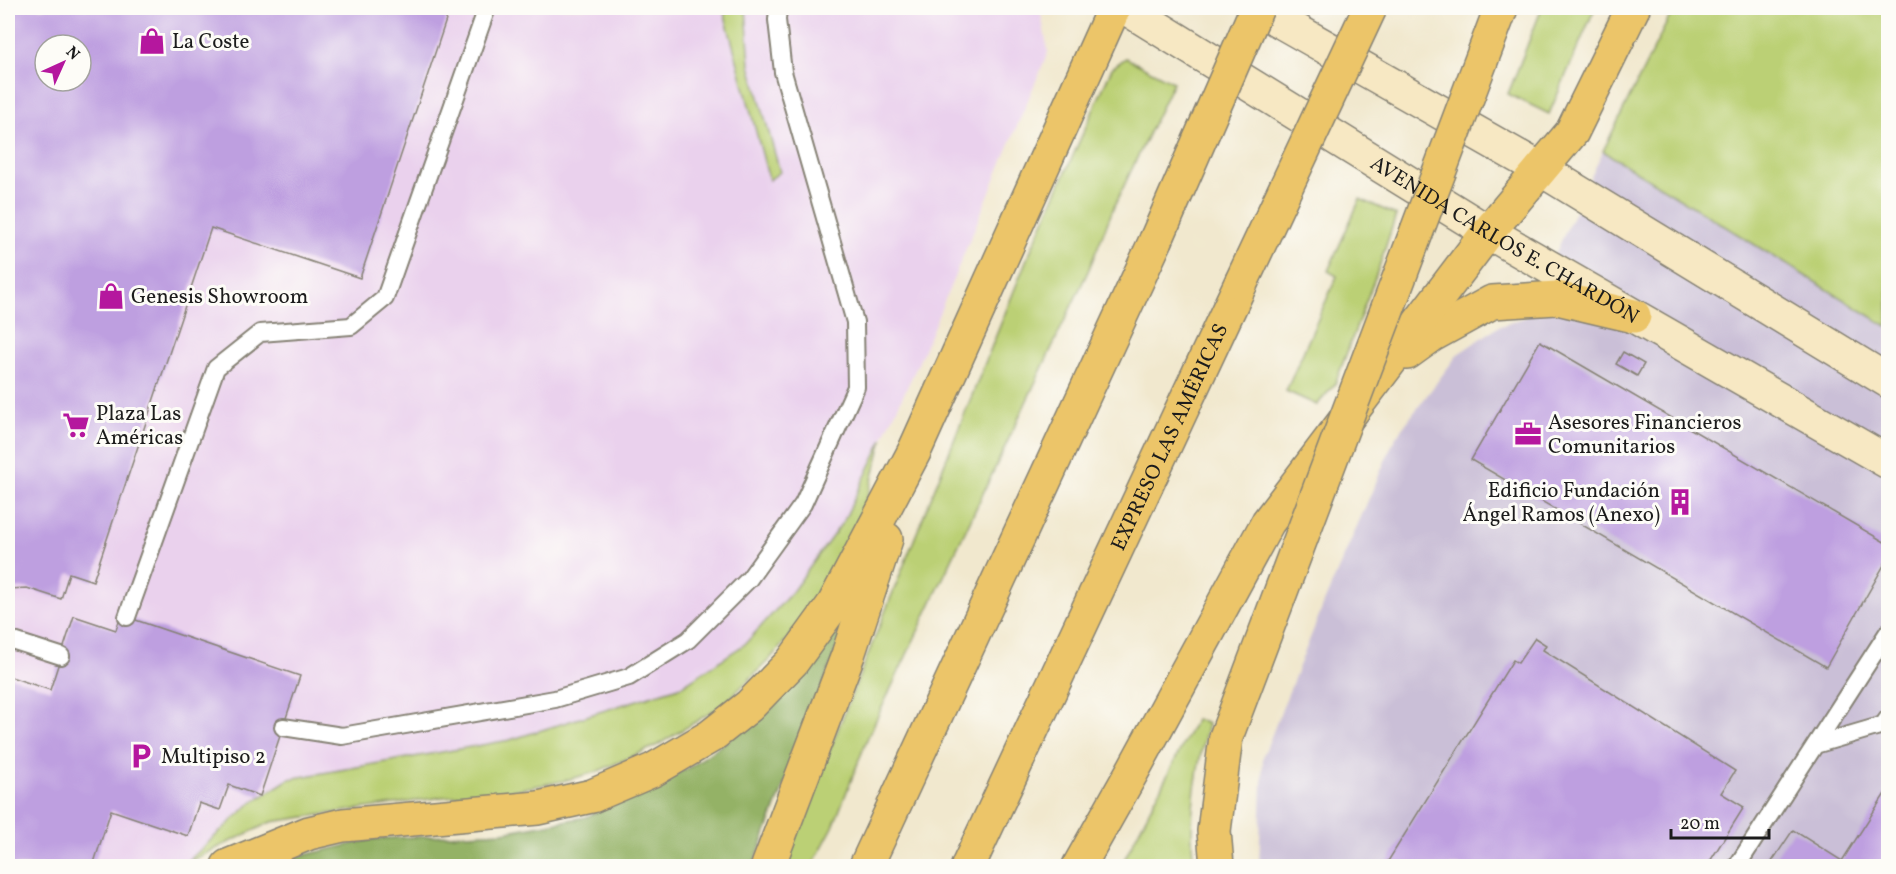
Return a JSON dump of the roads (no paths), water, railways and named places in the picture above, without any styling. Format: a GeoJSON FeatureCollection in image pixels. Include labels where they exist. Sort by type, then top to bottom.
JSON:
{"type":"FeatureCollection","features":[{"type":"Feature","properties":{"kind":"highway"},"geometry":{"type":"LineString","coordinates":[[228,867],[309,833],[343,825],[538,808],[592,796],[653,770],[711,736],[749,706],[792,662],[834,604],[914,452],[1114,8]]}},
{"type":"Feature","properties":{"kind":"highway"},"geometry":{"type":"LineString","coordinates":[[866,867],[1156,240],[1257,8]]}},
{"type":"Feature","properties":{"kind":"highway","name":"EXPRESO LAS AMÉRICAS"},"geometry":{"type":"LineString","coordinates":[[968,867],[1370,8]]}},
{"type":"Feature","properties":{"kind":"highway"},"geometry":{"type":"LineString","coordinates":[[1217,867],[1214,831],[1226,737],[1501,8]]}},
{"type":"Feature","properties":{"kind":"highway"},"geometry":{"type":"LineString","coordinates":[[1079,867],[1268,522],[1488,232],[1572,132],[1633,8]]}},
{"type":"Feature","properties":{"kind":"highway"},"geometry":{"type":"LineString","coordinates":[[1382,372],[1432,335],[1492,302],[1557,298],[1634,316]]}},
{"type":"Feature","properties":{"kind":"highway"},"geometry":{"type":"LineString","coordinates":[[768,867],[848,655],[914,452]]}},
{"type":"Feature","properties":{"kind":"street","name":"AVENIDA CARLOS E. CHARDÓN"},"geometry":{"type":"LineString","coordinates":[[1126,8],[1488,232],[1888,462]]}},
{"type":"Feature","properties":{"kind":"street"},"geometry":{"type":"LineString","coordinates":[[1257,8],[1542,170],[1888,381]]}},
{"type":"Feature","properties":{"kind":"lane"},"geometry":{"type":"LineString","coordinates":[[127,617],[216,368],[260,333],[351,326],[386,298],[487,8]]}},
{"type":"Feature","properties":{"kind":"lane"},"geometry":{"type":"LineString","coordinates":[[283,727],[342,736],[555,699],[628,677],[688,640],[749,579],[803,504],[856,387],[855,322],[783,72],[777,20],[778,8]]}},
{"type":"Feature","properties":{"kind":"lane"},"geometry":{"type":"LineString","coordinates":[[1737,867],[1888,632]]}},
{"type":"Feature","properties":{"kind":"lane"},"geometry":{"type":"LineString","coordinates":[[8,639],[60,656]]}},
{"type":"Feature","properties":{"kind":"lane"},"geometry":{"type":"LineString","coordinates":[[1815,745],[1883,725],[1888,718]]}},
{"type":"Feature","properties":{"kind":"place","name":"La Coste"},"geometry":{"type":"Point","coordinates":[152,41]}},
{"type":"Feature","properties":{"kind":"place","name":"Genesis Showroom"},"geometry":{"type":"Point","coordinates":[111,296]}},
{"type":"Feature","properties":{"kind":"place","name":"Plaza Las Américas"},"geometry":{"type":"Point","coordinates":[76,425]}},
{"type":"Feature","properties":{"kind":"place","name":"Asesores Financieros Comunitarios"},"geometry":{"type":"Point","coordinates":[1528,434]}},
{"type":"Feature","properties":{"kind":"place","name":"Edificio Fundación Ángel Ramos (Anexo)"},"geometry":{"type":"Point","coordinates":[1680,502]}},
{"type":"Feature","properties":{"kind":"place","name":"Multipiso 2"},"geometry":{"type":"Point","coordinates":[141,756]}}]}
